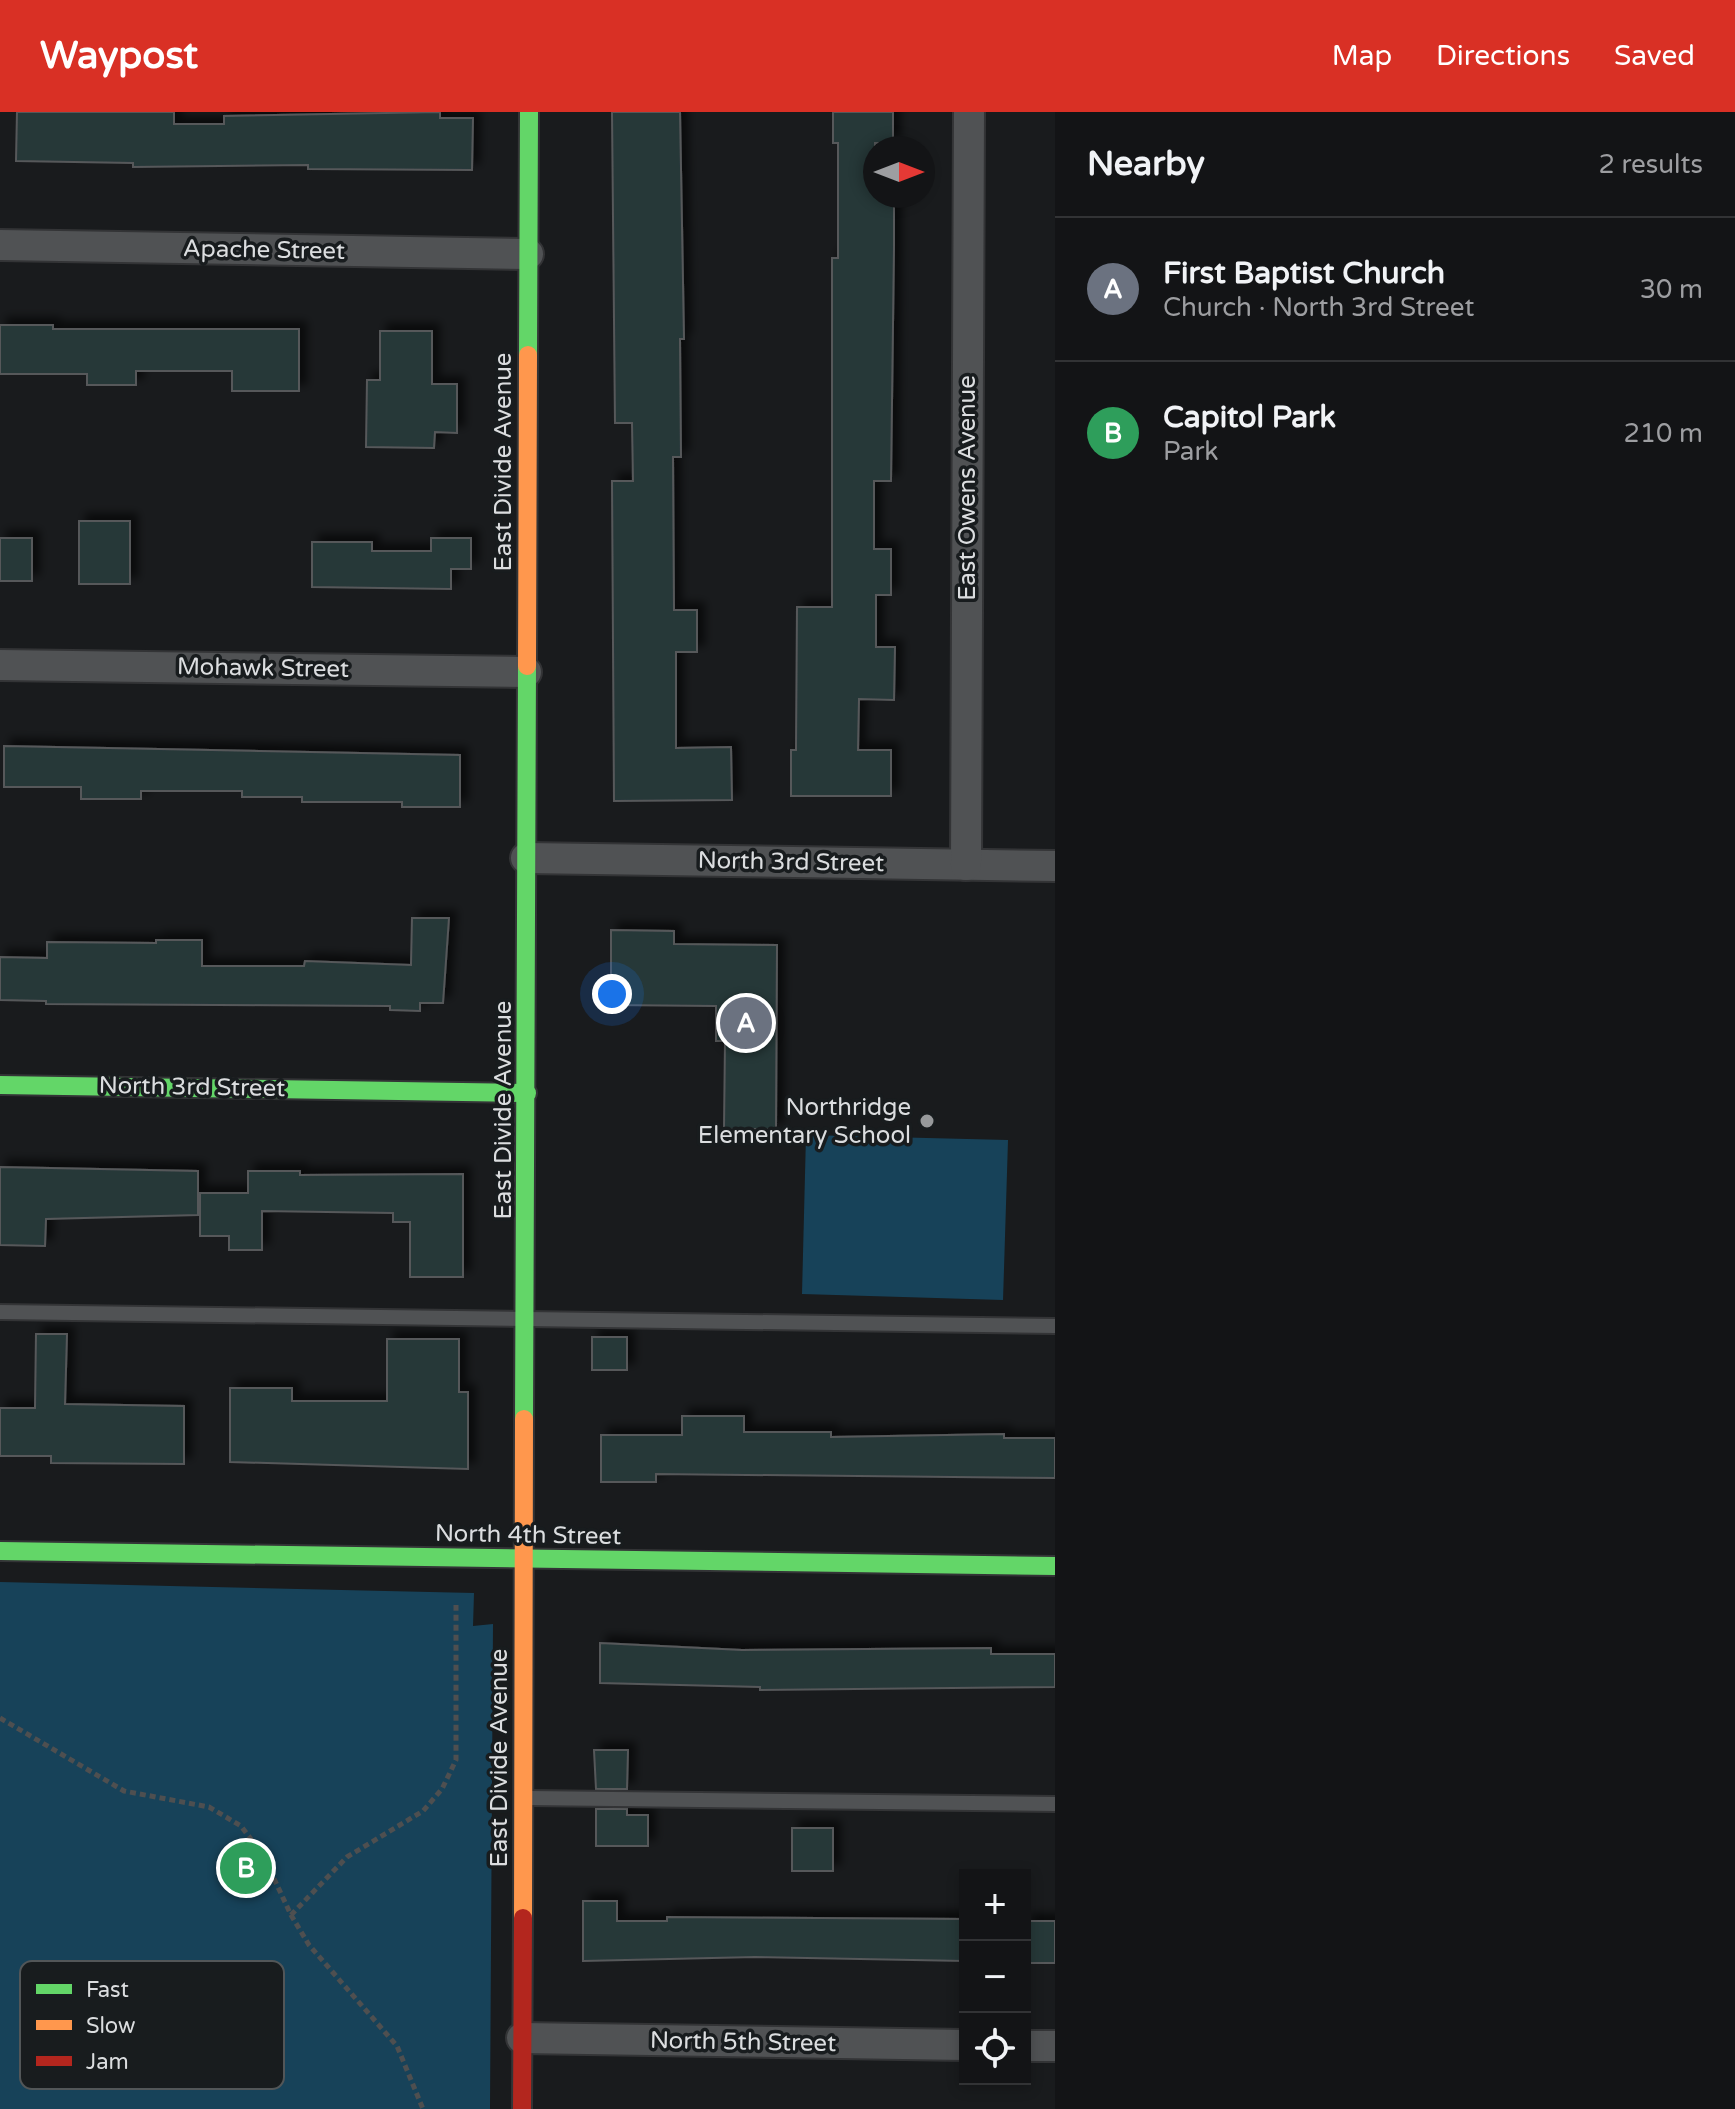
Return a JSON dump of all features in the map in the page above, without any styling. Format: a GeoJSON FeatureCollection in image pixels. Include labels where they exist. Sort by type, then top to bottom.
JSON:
{"type":"FeatureCollection","features":[{"type":"Feature","properties":{"kind":"street","name":"East Divide Avenue"},"geometry":{"type":"LineString","coordinates":[[522,2109],[529,112]]}},
{"type":"Feature","properties":{"kind":"street","name":"East Owens Avenue"},"geometry":{"type":"LineString","coordinates":[[966,865],[969,112]]}},
{"type":"Feature","properties":{"kind":"street","name":"Apache Street"},"geometry":{"type":"LineString","coordinates":[[0,245],[528,254]]}},
{"type":"Feature","properties":{"kind":"street","name":"Mohawk Street"},"geometry":{"type":"LineString","coordinates":[[0,665],[526,672]]}},
{"type":"Feature","properties":{"kind":"street","name":"North 3rd Street"},"geometry":{"type":"LineString","coordinates":[[526,858],[1055,866]]}},
{"type":"Feature","properties":{"kind":"street","name":"North 3rd Street"},"geometry":{"type":"LineString","coordinates":[[0,1085],[527,1093]]}},
{"type":"Feature","properties":{"kind":"street","name":"North 4th Street"},"geometry":{"type":"LineString","coordinates":[[0,1551],[1055,1566]]}},
{"type":"Feature","properties":{"kind":"street","name":"North 5th Street"},"geometry":{"type":"LineString","coordinates":[[522,2038],[959,2045]]}},
{"type":"Feature","properties":{"kind":"street"},"geometry":{"type":"LineString","coordinates":[[1031,2046],[1055,2046]]}},
{"type":"Feature","properties":{"kind":"lane"},"geometry":{"type":"LineString","coordinates":[[0,1312],[1055,1326]]}},
{"type":"Feature","properties":{"kind":"lane"},"geometry":{"type":"LineString","coordinates":[[524,1798],[1055,1804]]}},
{"type":"Feature","properties":{"kind":"path"},"geometry":{"type":"LineString","coordinates":[[291,1915],[347,1857],[423,1811],[442,1789],[456,1760],[456,1605]]}},
{"type":"Feature","properties":{"kind":"path"},"geometry":{"type":"LineString","coordinates":[[0,1718],[124,1791],[209,1807],[241,1826],[263,1855],[309,1945],[397,2046],[423,2109]]}},
{"type":"Feature","properties":{"kind":"shaded area"},"geometry":{"type":"Polygon","coordinates":[[[806,1135],[1008,1140],[1003,1300],[802,1294],[806,1135]]]}},
{"type":"Feature","properties":{"kind":"shaded area"},"geometry":{"type":"Polygon","coordinates":[[[0,1582],[474,1593],[473,1626],[493,1624],[490,2109],[0,2109],[0,1582]]]}},
{"type":"Feature","properties":{"kind":"building"},"geometry":{"type":"Polygon","coordinates":[[[17,112],[174,112],[174,124],[224,124],[224,116],[440,112],[440,118],[473,118],[472,170],[308,169],[308,165],[133,167],[133,163],[16,161],[17,112]]]}},
{"type":"Feature","properties":{"kind":"building"},"geometry":{"type":"Polygon","coordinates":[[[612,112],[680,112],[684,339],[680,339],[681,457],[673,457],[674,610],[697,610],[697,652],[676,652],[676,748],[731,747],[732,800],[614,801],[612,481],[633,481],[632,423],[615,423],[612,112]]]}},
{"type":"Feature","properties":{"kind":"building"},"geometry":{"type":"Polygon","coordinates":[[[833,112],[893,112],[893,136],[863,136],[863,208],[894,208],[891,481],[874,481],[874,549],[891,549],[891,595],[876,595],[876,647],[895,647],[894,700],[859,699],[858,750],[891,750],[891,796],[791,796],[791,750],[796,750],[797,607],[832,607],[832,258],[838,258],[838,143],[833,143],[833,112]]]}},
{"type":"Feature","properties":{"kind":"building"},"geometry":{"type":"Polygon","coordinates":[[[0,325],[53,325],[53,329],[299,329],[299,391],[232,391],[232,371],[136,371],[136,385],[87,385],[87,374],[0,374],[0,325]]]}},
{"type":"Feature","properties":{"kind":"building"},"geometry":{"type":"Polygon","coordinates":[[[380,331],[432,331],[432,384],[457,384],[457,433],[435,432],[434,448],[366,447],[367,380],[380,380],[380,331]]]}},
{"type":"Feature","properties":{"kind":"building"},"geometry":{"type":"Polygon","coordinates":[[[79,521],[130,521],[130,584],[79,584],[79,521]]]}},
{"type":"Feature","properties":{"kind":"building"},"geometry":{"type":"Polygon","coordinates":[[[0,538],[32,538],[32,581],[0,581],[0,538]]]}},
{"type":"Feature","properties":{"kind":"building"},"geometry":{"type":"Polygon","coordinates":[[[431,538],[471,538],[471,569],[451,569],[451,589],[312,587],[312,542],[372,542],[372,551],[431,551],[431,538]]]}},
{"type":"Feature","properties":{"kind":"building"},"geometry":{"type":"Polygon","coordinates":[[[4,746],[460,755],[460,807],[402,807],[402,802],[302,802],[302,797],[242,797],[242,791],[141,791],[141,799],[81,799],[81,787],[4,787],[4,746]]]}},
{"type":"Feature","properties":{"kind":"building"},"geometry":{"type":"Polygon","coordinates":[[[412,918],[449,918],[443,1003],[420,1003],[420,1011],[390,1010],[390,1006],[46,1004],[46,1001],[0,1000],[0,957],[47,958],[47,942],[156,943],[156,940],[202,940],[202,966],[304,966],[305,961],[411,965],[412,918]]]}},
{"type":"Feature","properties":{"kind":"building"},"geometry":{"type":"Polygon","coordinates":[[[611,930],[674,931],[674,944],[777,945],[776,1129],[724,1129],[725,1041],[716,1041],[716,1006],[611,1005],[611,930]]]}},
{"type":"Feature","properties":{"kind":"building"},"geometry":{"type":"Polygon","coordinates":[[[0,1167],[198,1171],[198,1215],[46,1219],[45,1246],[0,1245],[0,1167]]]}},
{"type":"Feature","properties":{"kind":"building"},"geometry":{"type":"Polygon","coordinates":[[[248,1171],[300,1171],[300,1175],[463,1174],[463,1277],[410,1277],[410,1222],[393,1222],[393,1213],[262,1211],[262,1250],[229,1250],[229,1236],[200,1236],[200,1193],[248,1193],[248,1171]]]}},
{"type":"Feature","properties":{"kind":"building"},"geometry":{"type":"Polygon","coordinates":[[[36,1334],[67,1334],[65,1404],[184,1406],[184,1464],[51,1463],[51,1456],[0,1456],[0,1408],[35,1408],[36,1334]]]}},
{"type":"Feature","properties":{"kind":"building"},"geometry":{"type":"Polygon","coordinates":[[[592,1337],[627,1337],[627,1370],[592,1370],[592,1337]]]}},
{"type":"Feature","properties":{"kind":"building"},"geometry":{"type":"Polygon","coordinates":[[[387,1339],[459,1339],[459,1392],[468,1392],[468,1469],[230,1462],[230,1388],[292,1388],[292,1401],[387,1401],[387,1339]]]}},
{"type":"Feature","properties":{"kind":"building"},"geometry":{"type":"Polygon","coordinates":[[[682,1416],[744,1416],[744,1432],[831,1432],[831,1437],[1004,1434],[1004,1438],[1055,1438],[1055,1478],[656,1474],[656,1482],[601,1482],[601,1435],[682,1435],[682,1416]]]}},
{"type":"Feature","properties":{"kind":"building"},"geometry":{"type":"Polygon","coordinates":[[[600,1643],[742,1650],[991,1648],[991,1654],[1055,1654],[1055,1687],[760,1690],[760,1687],[600,1683],[600,1643]]]}},
{"type":"Feature","properties":{"kind":"building"},"geometry":{"type":"Polygon","coordinates":[[[594,1750],[628,1750],[627,1789],[596,1789],[594,1750]]]}},
{"type":"Feature","properties":{"kind":"building"},"geometry":{"type":"Polygon","coordinates":[[[596,1809],[627,1809],[627,1815],[648,1815],[648,1846],[596,1846],[596,1809]]]}},
{"type":"Feature","properties":{"kind":"building"},"geometry":{"type":"Polygon","coordinates":[[[792,1828],[833,1828],[833,1871],[792,1871],[792,1828]]]}},
{"type":"Feature","properties":{"kind":"building"},"geometry":{"type":"Polygon","coordinates":[[[583,1901],[617,1901],[617,1921],[667,1921],[667,1917],[959,1919],[959,1961],[755,1957],[583,1961],[583,1901]]]}},
{"type":"Feature","properties":{"kind":"building"},"geometry":{"type":"Polygon","coordinates":[[[1031,1921],[1055,1921],[1055,1963],[1031,1963],[1031,1921]]]}},
{"type":"Feature","properties":{"kind":"traffic: fast"},"geometry":{"type":"LineString","coordinates":[[528,355],[529,112]]}},
{"type":"Feature","properties":{"kind":"traffic: fast"},"geometry":{"type":"LineString","coordinates":[[524,1419],[527,666]]}},
{"type":"Feature","properties":{"kind":"traffic: fast"},"geometry":{"type":"LineString","coordinates":[[0,1085],[527,1093]]}},
{"type":"Feature","properties":{"kind":"traffic: fast"},"geometry":{"type":"LineString","coordinates":[[0,1551],[1055,1566]]}},
{"type":"Feature","properties":{"kind":"traffic: slow"},"geometry":{"type":"LineString","coordinates":[[527,666],[528,355]]}},
{"type":"Feature","properties":{"kind":"traffic: slow"},"geometry":{"type":"LineString","coordinates":[[523,1918],[524,1419]]}},
{"type":"Feature","properties":{"kind":"traffic: jam"},"geometry":{"type":"LineString","coordinates":[[522,2109],[523,1918]]}},
{"type":"Feature","properties":{"kind":"place","name":"First Baptist Church"},"geometry":{"type":"Point","coordinates":[746,1023]}},
{"type":"Feature","properties":{"kind":"place","name":"Northridge Elementary School"},"geometry":{"type":"Point","coordinates":[927,1121]}},
{"type":"Feature","properties":{"kind":"place","name":"Capitol Park"},"geometry":{"type":"Point","coordinates":[246,1868]}}]}
